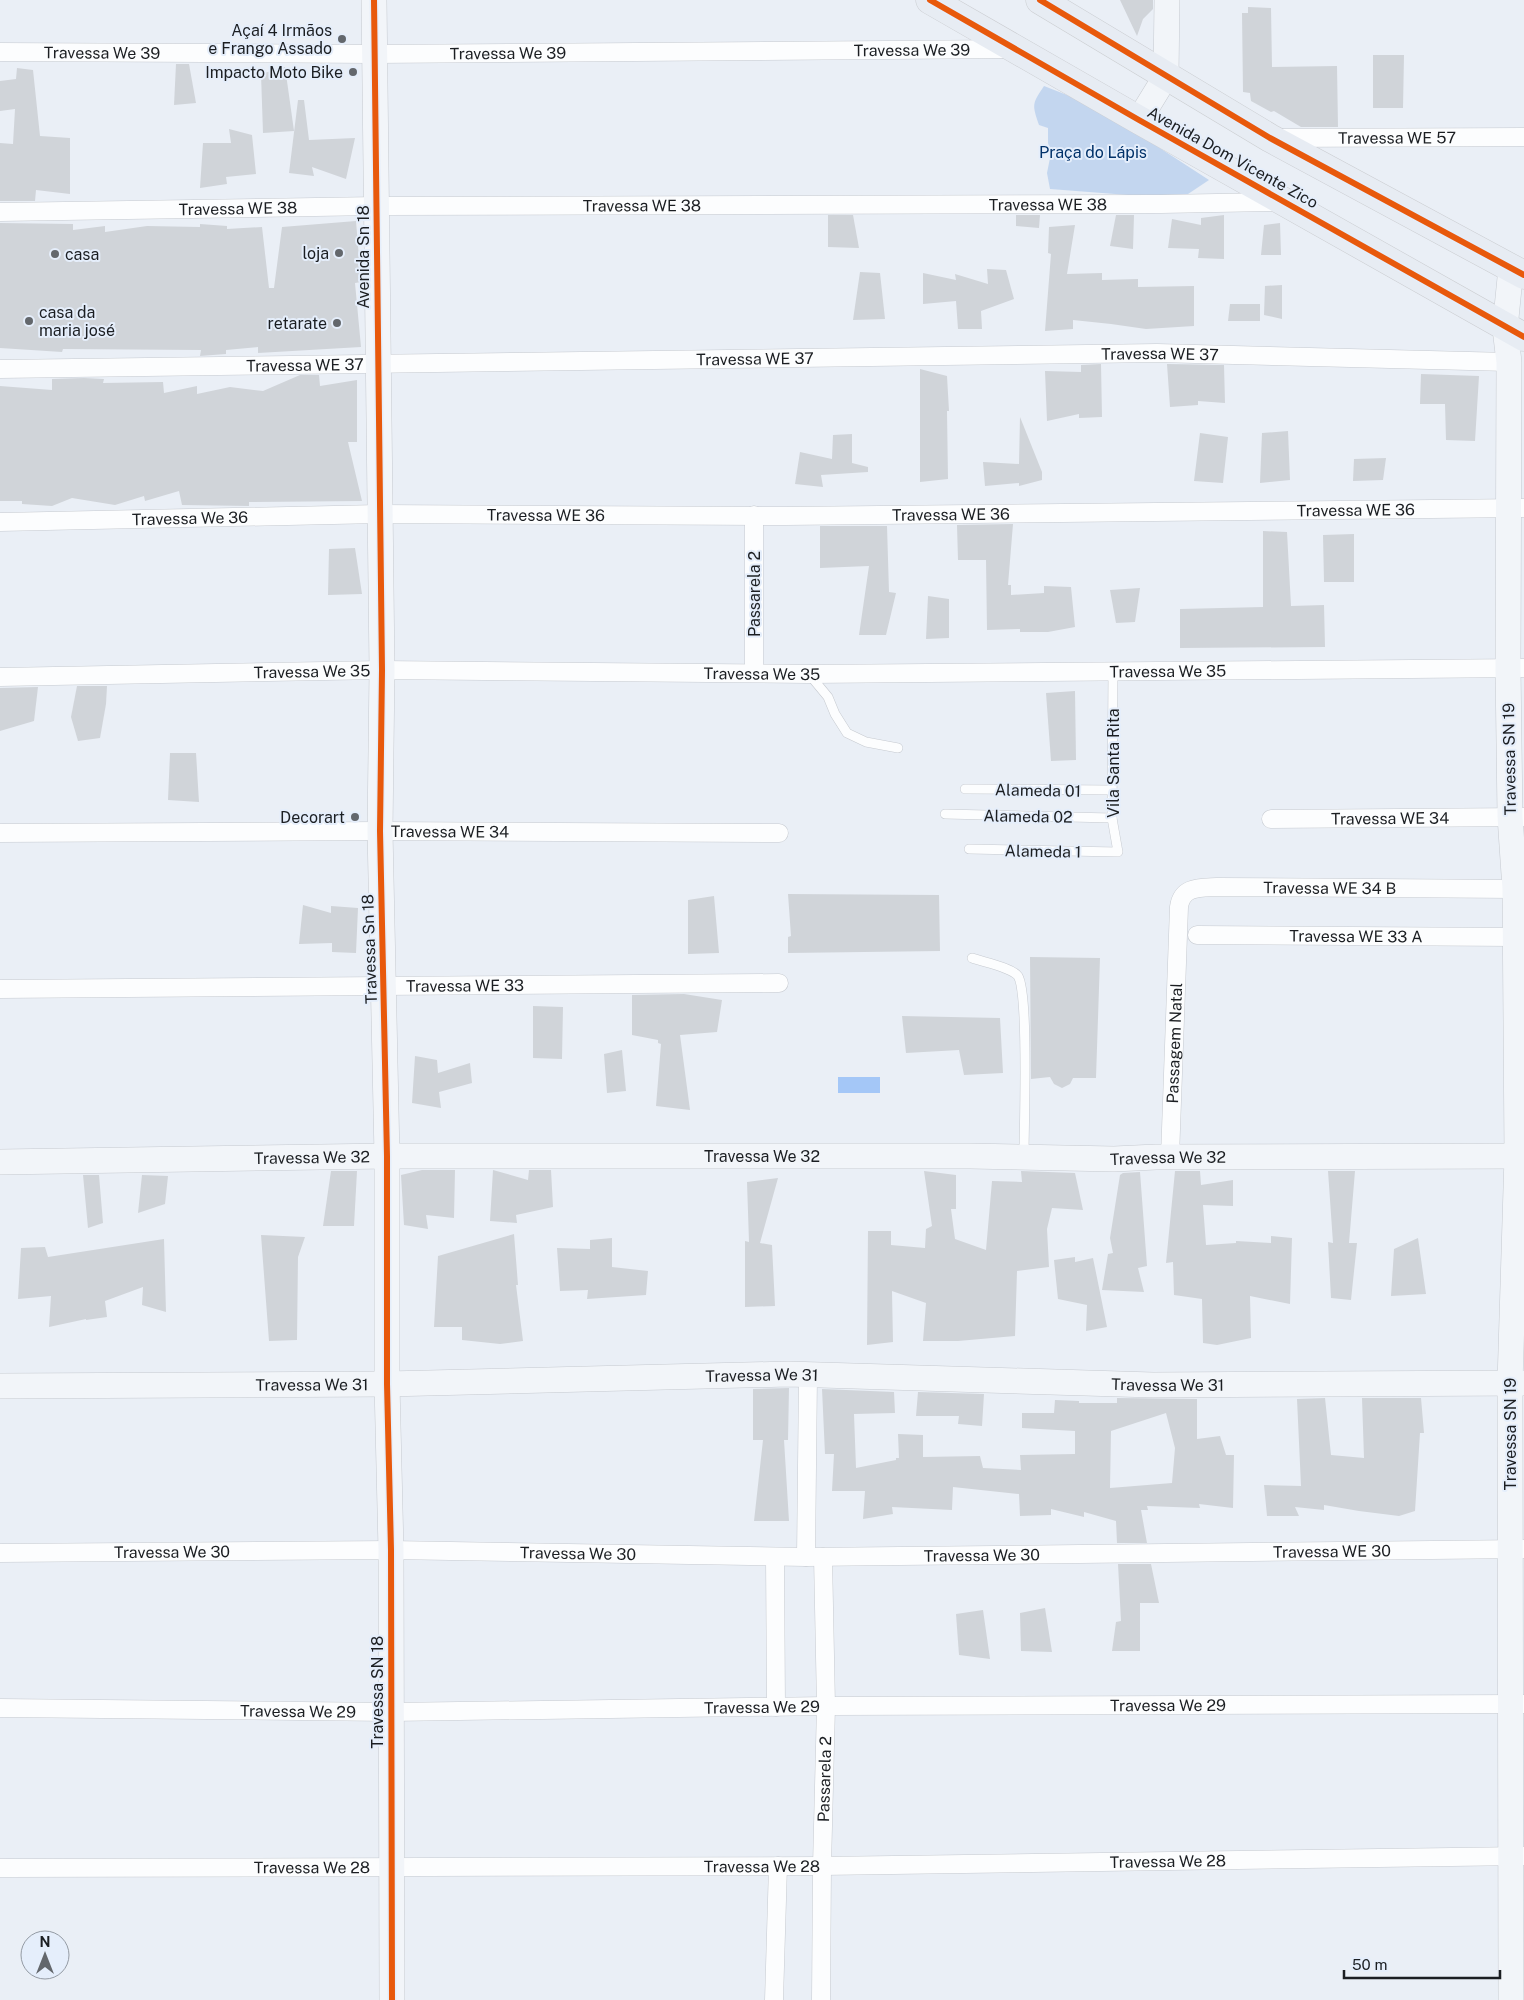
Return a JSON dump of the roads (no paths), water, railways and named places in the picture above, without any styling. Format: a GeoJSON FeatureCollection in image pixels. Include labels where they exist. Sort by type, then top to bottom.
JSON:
{"type":"FeatureCollection","features":[{"type":"Feature","properties":{"kind":"main road","name":"Avenida Dom Vicente Zico"},"geometry":{"type":"LineString","coordinates":[[930,0],[1515,333]]}},
{"type":"Feature","properties":{"kind":"main road"},"geometry":{"type":"LineString","coordinates":[[1040,0],[1270,138],[1518,272]]}},
{"type":"Feature","properties":{"kind":"street","name":"Avenida Sn 18"},"geometry":{"type":"LineString","coordinates":[[374,0],[379,514]]}},
{"type":"Feature","properties":{"kind":"street"},"geometry":{"type":"LineString","coordinates":[[1139,120],[1166,76],[1167,0]]}},
{"type":"Feature","properties":{"kind":"street","name":"Travessa We 39"},"geometry":{"type":"LineString","coordinates":[[0,52],[374,54],[1016,49]]}},
{"type":"Feature","properties":{"kind":"street","name":"Travessa WE 57"},"geometry":{"type":"LineString","coordinates":[[1270,138],[1524,137]]}},
{"type":"Feature","properties":{"kind":"street","name":"Travessa WE 38"},"geometry":{"type":"LineString","coordinates":[[0,212],[377,206],[1284,202]]}},
{"type":"Feature","properties":{"kind":"street"},"geometry":{"type":"LineString","coordinates":[[1515,333],[1508,289],[1518,272]]}},
{"type":"Feature","properties":{"kind":"street","name":"Travessa SN 19"},"geometry":{"type":"LineString","coordinates":[[1511,2000],[1517,1856],[1517,1383],[1521,1156],[1520,984],[1515,937],[1517,817],[1516,508],[1509,362],[1515,333]]}},
{"type":"Feature","properties":{"kind":"street","name":"Travessa WE 37"},"geometry":{"type":"LineString","coordinates":[[0,369],[1157,353],[1509,362]]}},
{"type":"Feature","properties":{"kind":"street","name":"Travessa WE 36"},"geometry":{"type":"LineString","coordinates":[[379,514],[754,515],[1516,508]]}},
{"type":"Feature","properties":{"kind":"street","name":"Travessa We 36"},"geometry":{"type":"LineString","coordinates":[[0,522],[379,514]]}},
{"type":"Feature","properties":{"kind":"street","name":"Travessa Sn 18"},"geometry":{"type":"LineString","coordinates":[[379,514],[382,670],[380,831],[387,1156],[387,1384]]}},
{"type":"Feature","properties":{"kind":"street","name":"Passarela 2"},"geometry":{"type":"LineString","coordinates":[[754,515],[754,672]]}},
{"type":"Feature","properties":{"kind":"street","name":"Travessa We 35"},"geometry":{"type":"LineString","coordinates":[[0,677],[382,670],[809,674],[1516,668]]}},
{"type":"Feature","properties":{"kind":"street","name":"Travessa WE 34"},"geometry":{"type":"LineString","coordinates":[[1270,819],[1517,817]]}},
{"type":"Feature","properties":{"kind":"street","name":"Travessa WE 34"},"geometry":{"type":"LineString","coordinates":[[0,834],[380,831],[779,833]]}},
{"type":"Feature","properties":{"kind":"street","name":"Travessa WE 34 B"},"geometry":{"type":"LineString","coordinates":[[1178,930],[1180,898],[1186,892],[1196,888],[1515,889]]}},
{"type":"Feature","properties":{"kind":"street","name":"Passagem Natal"},"geometry":{"type":"LineString","coordinates":[[1170,1157],[1178,930]]}},
{"type":"Feature","properties":{"kind":"street","name":"Travessa WE 33 A"},"geometry":{"type":"LineString","coordinates":[[1197,936],[1515,937]]}},
{"type":"Feature","properties":{"kind":"street","name":"Travessa WE 33"},"geometry":{"type":"LineString","coordinates":[[0,989],[779,983]]}},
{"type":"Feature","properties":{"kind":"street","name":"Travessa We 32"},"geometry":{"type":"LineString","coordinates":[[0,1162],[387,1156],[1024,1157],[1114,1159],[1170,1157],[1521,1156]]}},
{"type":"Feature","properties":{"kind":"street","name":"Travessa We 31"},"geometry":{"type":"LineString","coordinates":[[0,1386],[387,1384],[788,1374],[1153,1385],[1517,1383]]}},
{"type":"Feature","properties":{"kind":"street","name":"Passarela 2"},"geometry":{"type":"LineString","coordinates":[[808,1376],[815,1557],[826,1706],[821,2000]]}},
{"type":"Feature","properties":{"kind":"street","name":"Travessa SN 18"},"geometry":{"type":"LineString","coordinates":[[387,1384],[390,1550],[392,2000]]}},
{"type":"Feature","properties":{"kind":"street","name":"Travessa WE 30"},"geometry":{"type":"LineString","coordinates":[[1154,1554],[1517,1549]]}},
{"type":"Feature","properties":{"kind":"street","name":"Travessa We 30"},"geometry":{"type":"LineString","coordinates":[[0,1553],[390,1550],[775,1557],[1154,1554]]}},
{"type":"Feature","properties":{"kind":"street"},"geometry":{"type":"LineString","coordinates":[[775,1557],[776,1707]]}},
{"type":"Feature","properties":{"kind":"street","name":"Travessa We 29"},"geometry":{"type":"LineString","coordinates":[[0,1708],[391,1712],[826,1706],[1517,1704]]}},
{"type":"Feature","properties":{"kind":"street","name":"Travessa We 28"},"geometry":{"type":"LineString","coordinates":[[0,1868],[822,1866],[1517,1856]]}},
{"type":"Feature","properties":{"kind":"street"},"geometry":{"type":"LineString","coordinates":[[774,2000],[778,1866]]}},
{"type":"Feature","properties":{"kind":"lane","name":"Vila Santa Rita"},"geometry":{"type":"LineString","coordinates":[[1114,672],[1111,790],[1112,818],[1119,850],[1117,852]]}},
{"type":"Feature","properties":{"kind":"lane"},"geometry":{"type":"LineString","coordinates":[[809,674],[828,697],[835,714],[847,734],[866,742],[898,748]]}},
{"type":"Feature","properties":{"kind":"lane","name":"Alameda 01"},"geometry":{"type":"LineString","coordinates":[[965,789],[1111,790]]}},
{"type":"Feature","properties":{"kind":"lane","name":"Alameda 02"},"geometry":{"type":"LineString","coordinates":[[944,814],[1112,818]]}},
{"type":"Feature","properties":{"kind":"lane","name":"Alameda 1"},"geometry":{"type":"LineString","coordinates":[[969,849],[1117,852]]}},
{"type":"Feature","properties":{"kind":"lane"},"geometry":{"type":"LineString","coordinates":[[972,958],[1012,970],[1018,976],[1022,989],[1024,1157]]}},
{"type":"Feature","properties":{"kind":"water"},"geometry":{"type":"Polygon","coordinates":[[[838,1077],[880,1077],[880,1093],[838,1093],[838,1077]]]}},
{"type":"Feature","properties":{"kind":"place","name":"Açaí 4 Irmãos e Frango Assado"},"geometry":{"type":"Point","coordinates":[342,39]}},
{"type":"Feature","properties":{"kind":"place","name":"Impacto Moto Bike"},"geometry":{"type":"Point","coordinates":[353,72]}},
{"type":"Feature","properties":{"kind":"place","name":"loja"},"geometry":{"type":"Point","coordinates":[339,253]}},
{"type":"Feature","properties":{"kind":"place","name":"casa"},"geometry":{"type":"Point","coordinates":[55,254]}},
{"type":"Feature","properties":{"kind":"place","name":"casa da maria josé"},"geometry":{"type":"Point","coordinates":[29,321]}},
{"type":"Feature","properties":{"kind":"place","name":"retarate"},"geometry":{"type":"Point","coordinates":[337,323]}},
{"type":"Feature","properties":{"kind":"place","name":"Decorart"},"geometry":{"type":"Point","coordinates":[355,817]}},
{"type":"Feature","properties":{"kind":"park label","name":"Praça do Lápis"},"geometry":{"type":"Point","coordinates":[1093,152]}}]}
